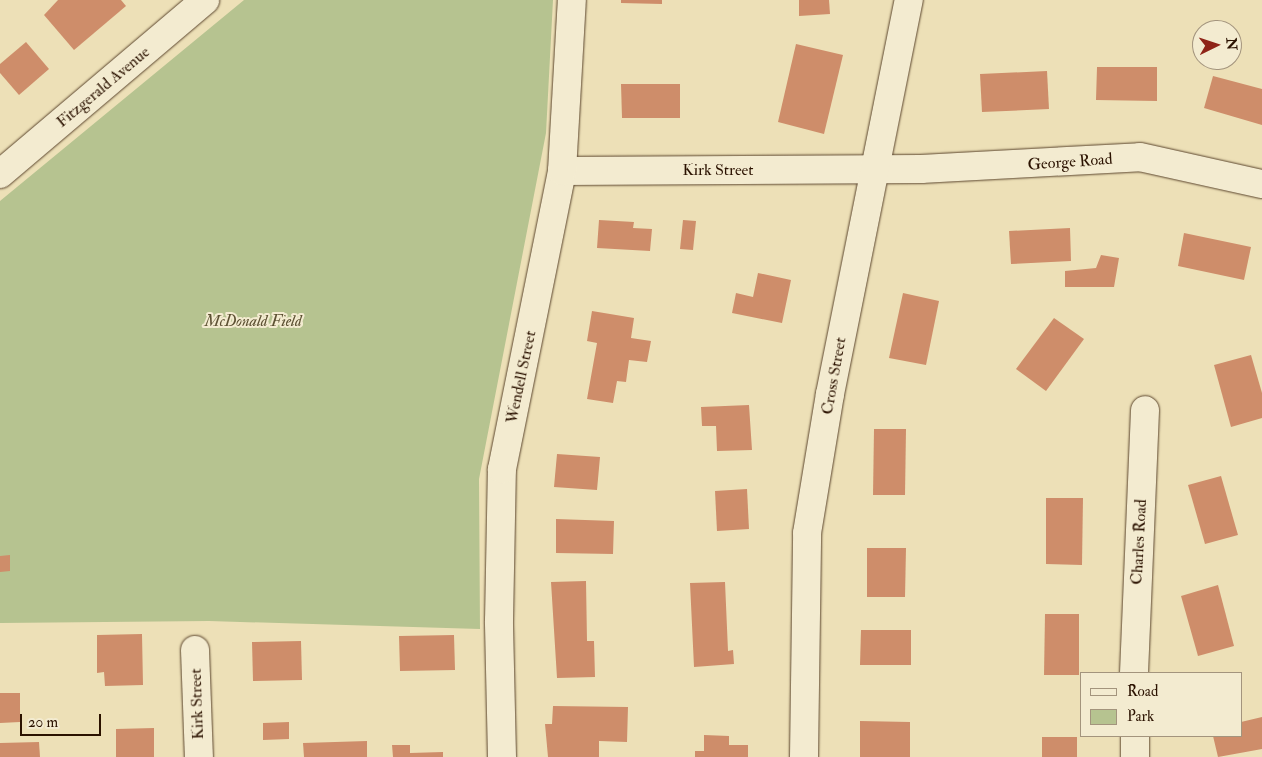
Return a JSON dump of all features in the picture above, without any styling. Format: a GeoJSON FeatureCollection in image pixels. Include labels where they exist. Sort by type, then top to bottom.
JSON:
{"type":"FeatureCollection","features":[{"type":"Feature","properties":{"kind":"street","name":"Fitzgerald Avenue"},"geometry":{"type":"LineString","coordinates":[[0,174],[206,0]]}},
{"type":"Feature","properties":{"kind":"street","name":"Wendell Street"},"geometry":{"type":"LineString","coordinates":[[502,757],[502,469],[562,171],[572,0]]}},
{"type":"Feature","properties":{"kind":"street","name":"Cross Street"},"geometry":{"type":"LineString","coordinates":[[804,757],[807,533],[830,394],[909,0]]}},
{"type":"Feature","properties":{"kind":"street","name":"George Road"},"geometry":{"type":"LineString","coordinates":[[875,169],[1140,157],[1262,184]]}},
{"type":"Feature","properties":{"kind":"street","name":"Kirk Street"},"geometry":{"type":"LineString","coordinates":[[562,171],[875,169]]}},
{"type":"Feature","properties":{"kind":"street","name":"Charles Road"},"geometry":{"type":"LineString","coordinates":[[1134,672],[1145,410]]}},
{"type":"Feature","properties":{"kind":"street","name":"Kirk Street"},"geometry":{"type":"LineString","coordinates":[[196,650],[199,757]]}},
{"type":"Feature","properties":{"kind":"street"},"geometry":{"type":"LineString","coordinates":[[1134,737],[1135,757]]}},
{"type":"Feature","properties":{"kind":"green space","name":"McDonald Field"},"geometry":{"type":"Polygon","coordinates":[[[244,0],[553,0],[546,133],[479,479],[480,629],[209,621],[0,623],[0,201],[244,0]]]}},
{"type":"Feature","properties":{"kind":"building"},"geometry":{"type":"Polygon","coordinates":[[[58,0],[121,0],[126,6],[74,50],[44,15],[58,0]]]}},
{"type":"Feature","properties":{"kind":"building"},"geometry":{"type":"Polygon","coordinates":[[[621,0],[662,0],[662,4],[621,3],[621,0]]]}},
{"type":"Feature","properties":{"kind":"building"},"geometry":{"type":"Polygon","coordinates":[[[799,0],[829,0],[830,14],[799,16],[799,0]]]}},
{"type":"Feature","properties":{"kind":"building"},"geometry":{"type":"Polygon","coordinates":[[[26,42],[49,69],[19,95],[0,73],[0,64],[26,42]]]}},
{"type":"Feature","properties":{"kind":"building"},"geometry":{"type":"Polygon","coordinates":[[[796,44],[843,55],[824,134],[778,122],[796,44]]]}},
{"type":"Feature","properties":{"kind":"building"},"geometry":{"type":"Polygon","coordinates":[[[1097,67],[1157,67],[1157,101],[1096,100],[1097,67]]]}},
{"type":"Feature","properties":{"kind":"building"},"geometry":{"type":"Polygon","coordinates":[[[1047,71],[1049,109],[982,112],[980,74],[1047,71]]]}},
{"type":"Feature","properties":{"kind":"building"},"geometry":{"type":"Polygon","coordinates":[[[1213,76],[1262,89],[1262,125],[1204,108],[1213,76]]]}},
{"type":"Feature","properties":{"kind":"building"},"geometry":{"type":"Polygon","coordinates":[[[621,84],[680,84],[680,118],[622,118],[621,84]]]}},
{"type":"Feature","properties":{"kind":"building"},"geometry":{"type":"Polygon","coordinates":[[[599,220],[634,222],[633,228],[652,229],[650,251],[597,248],[599,220]]]}},
{"type":"Feature","properties":{"kind":"building"},"geometry":{"type":"Polygon","coordinates":[[[683,220],[696,221],[693,250],[680,249],[683,220]]]}},
{"type":"Feature","properties":{"kind":"building"},"geometry":{"type":"Polygon","coordinates":[[[1070,228],[1071,261],[1011,264],[1009,231],[1070,228]]]}},
{"type":"Feature","properties":{"kind":"building"},"geometry":{"type":"Polygon","coordinates":[[[1184,233],[1251,247],[1244,280],[1178,266],[1184,233]]]}},
{"type":"Feature","properties":{"kind":"building"},"geometry":{"type":"Polygon","coordinates":[[[1101,255],[1119,258],[1114,287],[1065,287],[1065,271],[1096,268],[1101,255]]]}},
{"type":"Feature","properties":{"kind":"building"},"geometry":{"type":"Polygon","coordinates":[[[758,273],[791,280],[782,323],[732,313],[736,293],[753,297],[758,273]]]}},
{"type":"Feature","properties":{"kind":"building"},"geometry":{"type":"Polygon","coordinates":[[[903,293],[939,301],[926,365],[889,358],[903,293]]]}},
{"type":"Feature","properties":{"kind":"building"},"geometry":{"type":"Polygon","coordinates":[[[592,311],[634,318],[631,338],[651,341],[647,362],[629,360],[626,382],[617,381],[613,403],[587,399],[597,343],[587,341],[592,311]]]}},
{"type":"Feature","properties":{"kind":"building"},"geometry":{"type":"Polygon","coordinates":[[[1054,318],[1084,339],[1046,391],[1016,369],[1054,318]]]}},
{"type":"Feature","properties":{"kind":"building"},"geometry":{"type":"Polygon","coordinates":[[[1251,355],[1262,393],[1262,418],[1231,427],[1214,365],[1251,355]]]}},
{"type":"Feature","properties":{"kind":"building"},"geometry":{"type":"Polygon","coordinates":[[[749,405],[752,450],[717,451],[716,426],[702,426],[701,407],[749,405]]]}},
{"type":"Feature","properties":{"kind":"building"},"geometry":{"type":"Polygon","coordinates":[[[874,429],[906,429],[905,495],[873,495],[874,429]]]}},
{"type":"Feature","properties":{"kind":"building"},"geometry":{"type":"Polygon","coordinates":[[[557,454],[600,457],[597,490],[554,487],[557,454]]]}},
{"type":"Feature","properties":{"kind":"building"},"geometry":{"type":"Polygon","coordinates":[[[1221,476],[1238,535],[1205,544],[1188,485],[1221,476]]]}},
{"type":"Feature","properties":{"kind":"building"},"geometry":{"type":"Polygon","coordinates":[[[747,489],[749,529],[717,531],[715,491],[747,489]]]}},
{"type":"Feature","properties":{"kind":"building"},"geometry":{"type":"Polygon","coordinates":[[[1046,498],[1083,498],[1082,565],[1046,564],[1046,498]]]}},
{"type":"Feature","properties":{"kind":"building"},"geometry":{"type":"Polygon","coordinates":[[[556,519],[614,521],[613,554],[556,553],[556,519]]]}},
{"type":"Feature","properties":{"kind":"building"},"geometry":{"type":"Polygon","coordinates":[[[867,548],[906,548],[905,597],[867,597],[867,548]]]}},
{"type":"Feature","properties":{"kind":"building"},"geometry":{"type":"Polygon","coordinates":[[[10,555],[10,571],[0,572],[0,556],[10,555]]]}},
{"type":"Feature","properties":{"kind":"building"},"geometry":{"type":"Polygon","coordinates":[[[586,581],[587,641],[594,641],[595,677],[557,678],[551,582],[586,581]]]}},
{"type":"Feature","properties":{"kind":"building"},"geometry":{"type":"Polygon","coordinates":[[[725,582],[728,651],[733,650],[734,664],[694,667],[690,583],[725,582]]]}},
{"type":"Feature","properties":{"kind":"building"},"geometry":{"type":"Polygon","coordinates":[[[1218,585],[1234,646],[1198,656],[1181,596],[1218,585]]]}},
{"type":"Feature","properties":{"kind":"building"},"geometry":{"type":"Polygon","coordinates":[[[1045,614],[1079,614],[1079,675],[1044,675],[1045,614]]]}},
{"type":"Feature","properties":{"kind":"building"},"geometry":{"type":"Polygon","coordinates":[[[861,630],[911,630],[911,665],[860,665],[861,630]]]}},
{"type":"Feature","properties":{"kind":"building"},"geometry":{"type":"Polygon","coordinates":[[[142,634],[143,685],[105,686],[104,672],[97,673],[97,635],[142,634]]]}},
{"type":"Feature","properties":{"kind":"building"},"geometry":{"type":"Polygon","coordinates":[[[454,635],[455,670],[400,671],[399,636],[454,635]]]}},
{"type":"Feature","properties":{"kind":"building"},"geometry":{"type":"Polygon","coordinates":[[[301,641],[302,680],[253,681],[252,642],[301,641]]]}},
{"type":"Feature","properties":{"kind":"building"},"geometry":{"type":"Polygon","coordinates":[[[0,693],[20,693],[20,722],[0,723],[0,693]]]}},
{"type":"Feature","properties":{"kind":"building"},"geometry":{"type":"Polygon","coordinates":[[[553,706],[628,707],[627,742],[599,741],[599,757],[548,757],[545,724],[552,724],[553,706]]]}},
{"type":"Feature","properties":{"kind":"building"},"geometry":{"type":"Polygon","coordinates":[[[1262,717],[1262,749],[1218,757],[1213,737],[1242,737],[1242,722],[1262,717]]]}},
{"type":"Feature","properties":{"kind":"building"},"geometry":{"type":"Polygon","coordinates":[[[860,721],[910,722],[910,757],[860,757],[860,721]]]}},
{"type":"Feature","properties":{"kind":"building"},"geometry":{"type":"Polygon","coordinates":[[[289,722],[289,739],[263,740],[263,723],[289,722]]]}},
{"type":"Feature","properties":{"kind":"building"},"geometry":{"type":"Polygon","coordinates":[[[154,728],[154,757],[116,757],[116,729],[154,728]]]}},
{"type":"Feature","properties":{"kind":"building"},"geometry":{"type":"Polygon","coordinates":[[[704,735],[729,736],[729,745],[748,745],[748,757],[695,757],[695,751],[704,751],[704,735]]]}},
{"type":"Feature","properties":{"kind":"building"},"geometry":{"type":"Polygon","coordinates":[[[1042,737],[1077,737],[1077,757],[1042,757],[1042,737]]]}},
{"type":"Feature","properties":{"kind":"building"},"geometry":{"type":"Polygon","coordinates":[[[367,741],[367,757],[304,757],[303,743],[367,741]]]}},
{"type":"Feature","properties":{"kind":"building"},"geometry":{"type":"Polygon","coordinates":[[[39,742],[40,757],[0,757],[0,743],[39,742]]]}},
{"type":"Feature","properties":{"kind":"building"},"geometry":{"type":"Polygon","coordinates":[[[392,745],[410,745],[410,753],[443,752],[443,757],[393,757],[392,745]]]}}]}
